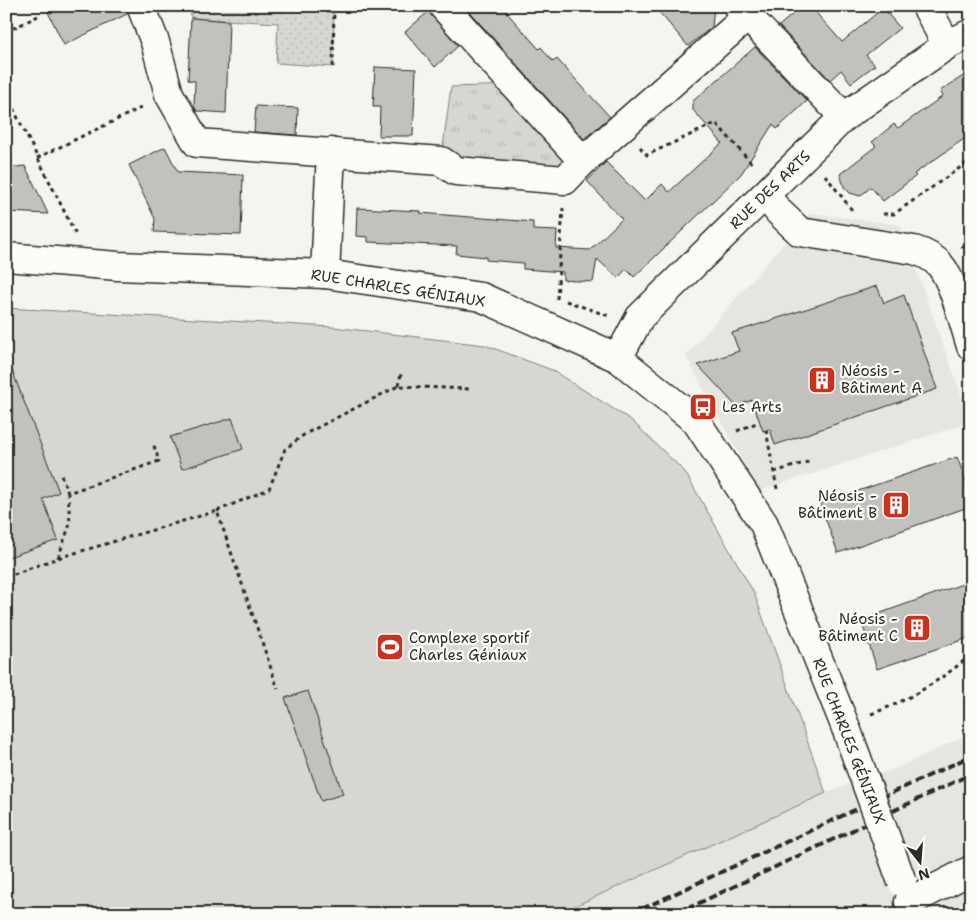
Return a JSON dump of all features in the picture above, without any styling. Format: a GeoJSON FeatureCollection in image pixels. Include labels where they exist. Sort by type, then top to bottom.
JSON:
{"type":"FeatureCollection","features":[{"type":"Feature","properties":{"kind":"street"},"geometry":{"type":"LineString","coordinates":[[141,6],[155,42],[169,94],[197,143],[441,161],[456,172],[574,171],[742,11],[844,117]]}},
{"type":"Feature","properties":{"kind":"street"},"geometry":{"type":"LineString","coordinates":[[443,6],[574,171]]}},
{"type":"Feature","properties":{"kind":"street","name":"RUE DES ARTS"},"geometry":{"type":"LineString","coordinates":[[618,358],[640,317],[844,117],[959,39],[926,6]]}},
{"type":"Feature","properties":{"kind":"street"},"geometry":{"type":"LineString","coordinates":[[325,274],[331,152]]}},
{"type":"Feature","properties":{"kind":"street"},"geometry":{"type":"LineString","coordinates":[[769,191],[779,212],[800,232],[914,250],[927,254],[940,265],[948,277],[971,346]]}},
{"type":"Feature","properties":{"kind":"street","name":"RUE CHARLES GÉNIAUX"},"geometry":{"type":"LineString","coordinates":[[6,257],[91,264],[325,274],[481,297],[618,358],[696,421],[764,524],[846,728],[908,899]]}},
{"type":"Feature","properties":{"kind":"street"},"geometry":{"type":"LineString","coordinates":[[908,899],[971,870]]}},
{"type":"Feature","properties":{"kind":"path"},"geometry":{"type":"LineString","coordinates":[[333,67],[334,6]]}},
{"type":"Feature","properties":{"kind":"path"},"geometry":{"type":"LineString","coordinates":[[6,32],[38,16]]}},
{"type":"Feature","properties":{"kind":"path"},"geometry":{"type":"LineString","coordinates":[[6,94],[91,264]]}},
{"type":"Feature","properties":{"kind":"path"},"geometry":{"type":"LineString","coordinates":[[37,158],[169,94]]}},
{"type":"Feature","properties":{"kind":"path"},"geometry":{"type":"LineString","coordinates":[[622,127],[647,155],[716,123],[769,191]]}},
{"type":"Feature","properties":{"kind":"path"},"geometry":{"type":"LineString","coordinates":[[808,153],[855,214]]}},
{"type":"Feature","properties":{"kind":"path"},"geometry":{"type":"LineString","coordinates":[[875,214],[894,214],[971,160]]}},
{"type":"Feature","properties":{"kind":"path"},"geometry":{"type":"LineString","coordinates":[[554,329],[574,171]]}},
{"type":"Feature","properties":{"kind":"path"},"geometry":{"type":"LineString","coordinates":[[6,330],[13,332]]}},
{"type":"Feature","properties":{"kind":"path"},"geometry":{"type":"LineString","coordinates":[[398,386],[402,371]]}},
{"type":"Feature","properties":{"kind":"path"},"geometry":{"type":"LineString","coordinates":[[6,577],[58,558],[217,511],[269,489],[286,449],[305,434],[398,386],[469,389]]}},
{"type":"Feature","properties":{"kind":"path"},"geometry":{"type":"LineString","coordinates":[[734,432],[759,422]]}},
{"type":"Feature","properties":{"kind":"path"},"geometry":{"type":"LineString","coordinates":[[766,430],[779,498]]}},
{"type":"Feature","properties":{"kind":"path"},"geometry":{"type":"LineString","coordinates":[[68,493],[159,462],[153,443]]}},
{"type":"Feature","properties":{"kind":"path"},"geometry":{"type":"LineString","coordinates":[[774,472],[811,461]]}},
{"type":"Feature","properties":{"kind":"path"},"geometry":{"type":"LineString","coordinates":[[58,558],[70,524],[68,493],[61,475]]}},
{"type":"Feature","properties":{"kind":"path"},"geometry":{"type":"LineString","coordinates":[[217,511],[278,689]]}},
{"type":"Feature","properties":{"kind":"path"},"geometry":{"type":"LineString","coordinates":[[884,709],[909,698],[940,678],[971,654]]}},
{"type":"Feature","properties":{"kind":"shaded area"},"geometry":{"type":"Polygon","coordinates":[[[810,213],[900,225],[971,422],[759,491],[686,356],[810,213]]]}},
{"type":"Feature","properties":{"kind":"shaded area"},"geometry":{"type":"Polygon","coordinates":[[[971,733],[971,914],[558,914],[826,793],[897,768],[971,733]]]}},
{"type":"Feature","properties":{"kind":"green space"},"geometry":{"type":"Polygon","coordinates":[[[190,6],[334,6],[333,67],[276,63],[278,23],[191,18],[190,6]]]}},
{"type":"Feature","properties":{"kind":"green space"},"geometry":{"type":"Polygon","coordinates":[[[513,85],[583,161],[565,180],[441,161],[451,87],[513,85]]]}},
{"type":"Feature","properties":{"kind":"green space","name":"Complexe sportif Charles Géniaux"},"geometry":{"type":"Polygon","coordinates":[[[6,308],[333,327],[485,345],[552,370],[631,420],[685,472],[754,593],[826,793],[557,914],[6,914],[6,308]]]}},
{"type":"Feature","properties":{"kind":"building"},"geometry":{"type":"Polygon","coordinates":[[[45,6],[126,6],[127,14],[64,45],[45,6]]]}},
{"type":"Feature","properties":{"kind":"building"},"geometry":{"type":"Polygon","coordinates":[[[464,6],[501,6],[539,49],[541,47],[553,62],[557,59],[610,117],[584,139],[464,6]]]}},
{"type":"Feature","properties":{"kind":"building"},"geometry":{"type":"Polygon","coordinates":[[[654,6],[714,6],[712,27],[688,46],[654,6]]]}},
{"type":"Feature","properties":{"kind":"building"},"geometry":{"type":"Polygon","coordinates":[[[802,6],[810,6],[842,42],[883,8],[900,28],[866,55],[875,65],[851,83],[841,70],[830,80],[779,26],[802,6]]]}},
{"type":"Feature","properties":{"kind":"building"},"geometry":{"type":"Polygon","coordinates":[[[429,11],[458,46],[435,67],[405,32],[429,11]]]}},
{"type":"Feature","properties":{"kind":"building"},"geometry":{"type":"Polygon","coordinates":[[[191,18],[229,21],[226,113],[197,111],[194,106],[195,81],[188,80],[191,18]]]}},
{"type":"Feature","properties":{"kind":"building"},"geometry":{"type":"Polygon","coordinates":[[[755,47],[807,101],[777,129],[773,124],[741,174],[634,277],[626,269],[618,278],[597,259],[593,282],[563,280],[563,272],[523,269],[523,263],[486,260],[486,257],[456,254],[457,246],[368,242],[368,237],[356,236],[357,208],[421,211],[420,213],[533,222],[533,230],[557,231],[556,248],[590,250],[622,219],[587,181],[606,162],[645,201],[662,184],[669,192],[722,143],[693,110],[693,101],[755,47]]]}},
{"type":"Feature","properties":{"kind":"building"},"geometry":{"type":"Polygon","coordinates":[[[375,67],[416,69],[413,136],[379,136],[380,107],[373,107],[375,67]]]}},
{"type":"Feature","properties":{"kind":"building"},"geometry":{"type":"Polygon","coordinates":[[[971,71],[971,134],[914,174],[916,176],[883,201],[871,187],[860,196],[850,193],[844,187],[840,174],[876,146],[872,142],[894,124],[898,128],[943,96],[940,91],[971,71]]]}},
{"type":"Feature","properties":{"kind":"building"},"geometry":{"type":"Polygon","coordinates":[[[256,106],[298,108],[297,135],[254,132],[256,106]]]}},
{"type":"Feature","properties":{"kind":"building"},"geometry":{"type":"Polygon","coordinates":[[[165,147],[178,172],[243,175],[241,235],[154,232],[155,219],[129,165],[165,147]]]}},
{"type":"Feature","properties":{"kind":"building"},"geometry":{"type":"Polygon","coordinates":[[[25,166],[48,214],[6,212],[6,168],[25,166]]]}},
{"type":"Feature","properties":{"kind":"building","name":"Néosis - Bâtiment A"},"geometry":{"type":"Polygon","coordinates":[[[877,286],[884,303],[904,295],[937,389],[775,445],[770,429],[763,431],[752,400],[736,406],[698,365],[739,351],[732,333],[877,286]]]}},
{"type":"Feature","properties":{"kind":"building"},"geometry":{"type":"Polygon","coordinates":[[[6,360],[8,360],[59,492],[43,499],[58,540],[6,558],[6,360]]]}},
{"type":"Feature","properties":{"kind":"building"},"geometry":{"type":"Polygon","coordinates":[[[232,418],[243,449],[182,469],[170,437],[232,418]]]}},
{"type":"Feature","properties":{"kind":"building","name":"Néosis - Bâtiment B"},"geometry":{"type":"Polygon","coordinates":[[[957,457],[971,494],[971,506],[838,553],[820,504],[957,457]]]}},
{"type":"Feature","properties":{"kind":"building","name":"Néosis - Bâtiment C"},"geometry":{"type":"Polygon","coordinates":[[[971,581],[971,637],[877,669],[861,620],[971,581]]]}},
{"type":"Feature","properties":{"kind":"building"},"geometry":{"type":"Polygon","coordinates":[[[308,691],[343,794],[321,801],[285,698],[308,691]]]}},
{"type":"Feature","properties":{"kind":"railway"},"geometry":{"type":"LineString","coordinates":[[631,914],[971,756]]}},
{"type":"Feature","properties":{"kind":"railway"},"geometry":{"type":"LineString","coordinates":[[676,914],[971,774]]}},
{"type":"Feature","properties":{"kind":"place","name":"Néosis - Bâtiment A"},"geometry":{"type":"Point","coordinates":[822,380]}},
{"type":"Feature","properties":{"kind":"place","name":"Les Arts"},"geometry":{"type":"Point","coordinates":[703,407]}},
{"type":"Feature","properties":{"kind":"place","name":"Néosis - Bâtiment B"},"geometry":{"type":"Point","coordinates":[896,505]}},
{"type":"Feature","properties":{"kind":"place","name":"Néosis - Bâtiment C"},"geometry":{"type":"Point","coordinates":[917,628]}},
{"type":"Feature","properties":{"kind":"place","name":"Complexe sportif Charles Géniaux"},"geometry":{"type":"Point","coordinates":[390,647]}}]}
